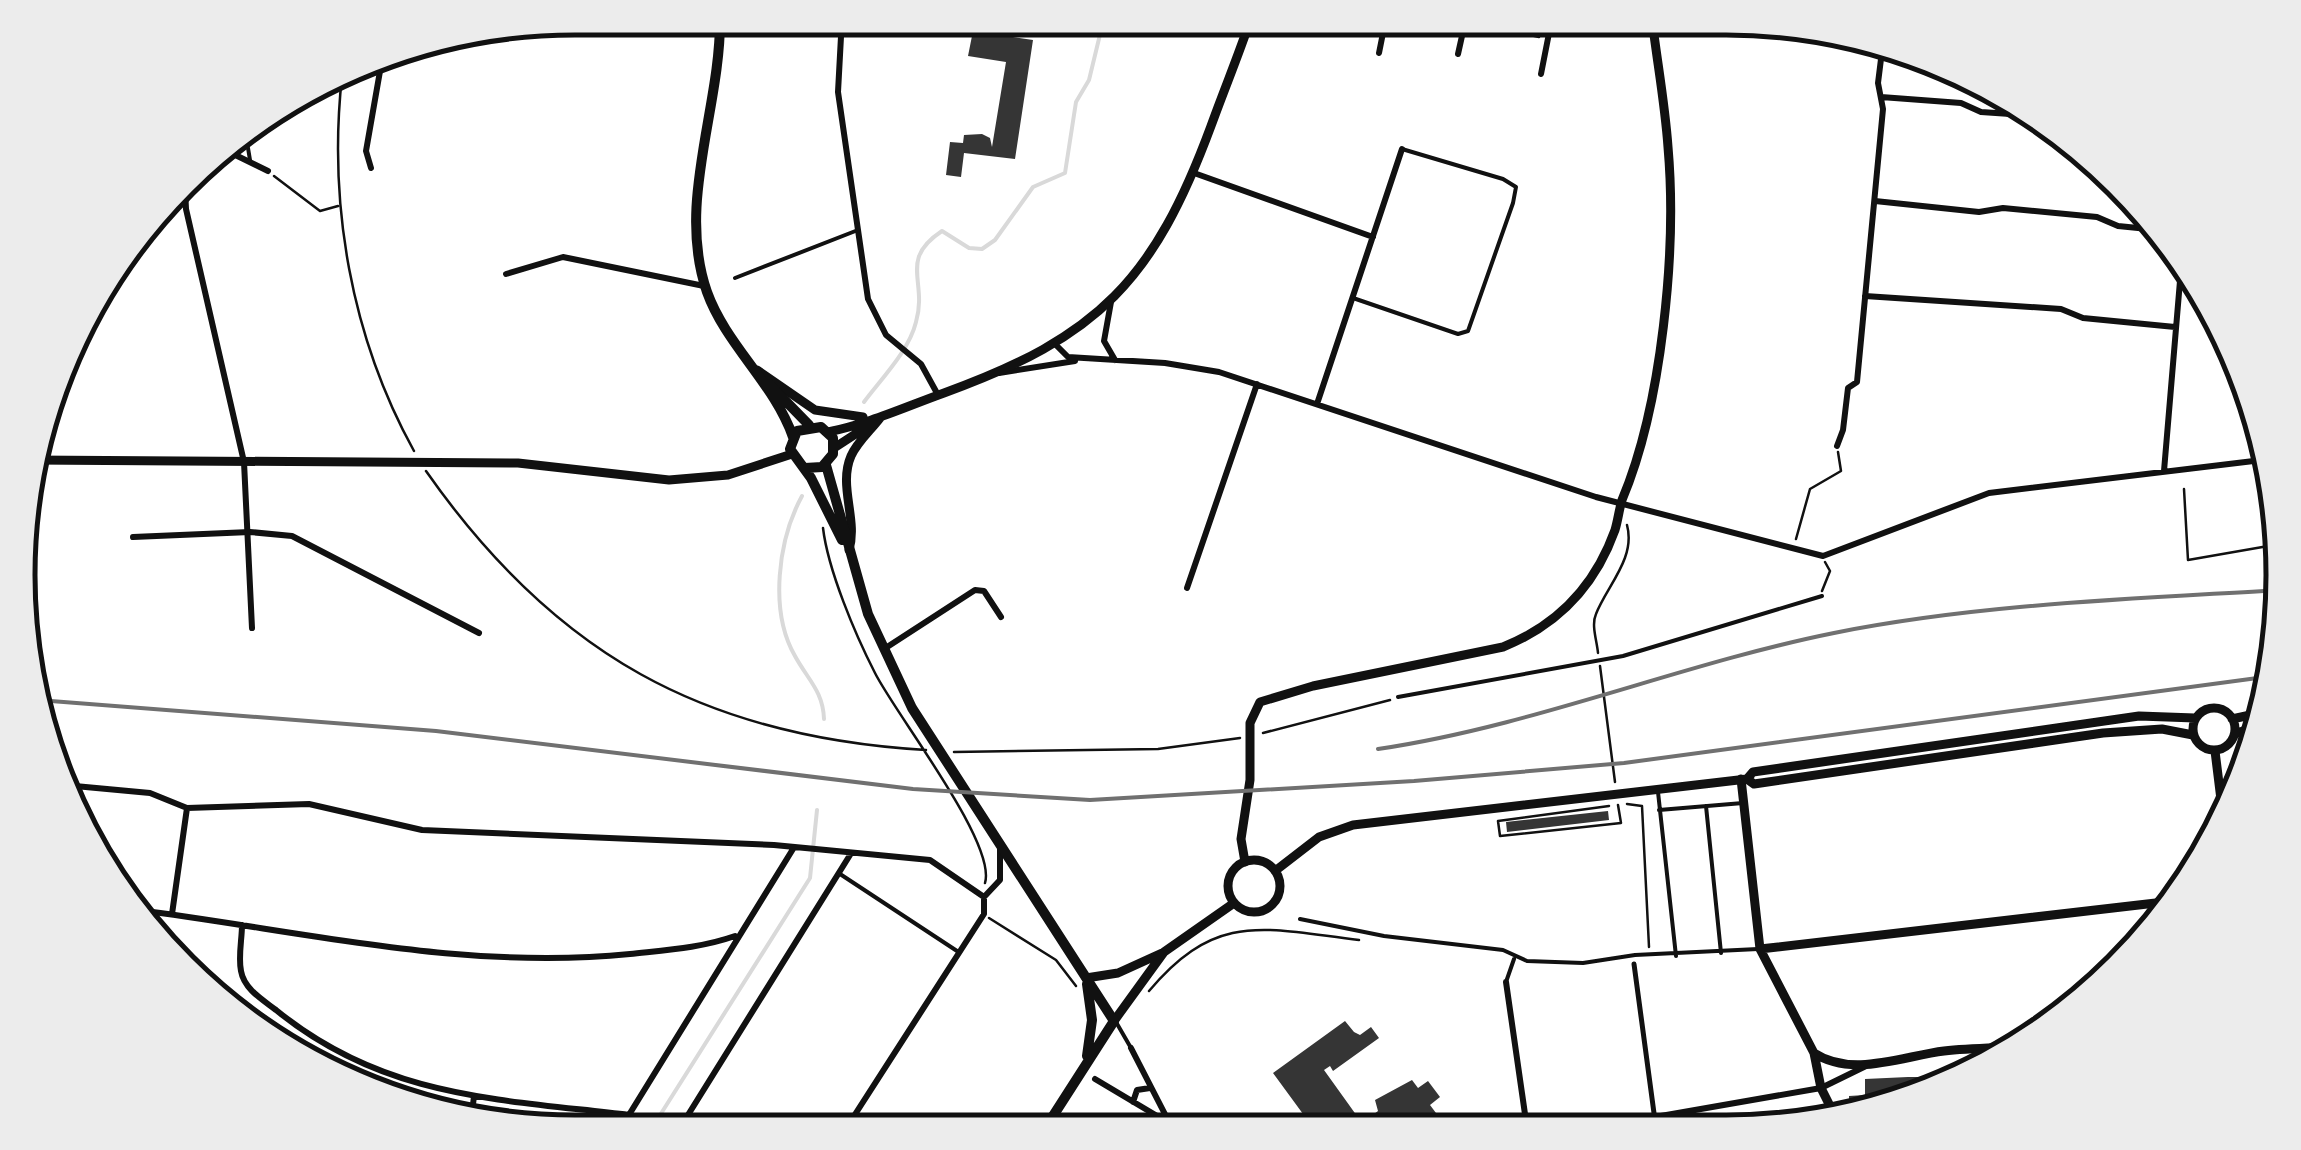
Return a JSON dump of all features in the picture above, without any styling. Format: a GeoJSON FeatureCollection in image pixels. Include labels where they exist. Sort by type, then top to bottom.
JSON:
{"type":"FeatureCollection","features":[{"type":"Feature","properties":{"kind":"main road"},"geometry":{"type":"LineString","coordinates":[[719,35],[697,214],[706,286],[725,332],[793,436],[792,454],[805,468],[848,552]]}},
{"type":"Feature","properties":{"kind":"main road"},"geometry":{"type":"LineString","coordinates":[[750,366],[809,425],[828,432],[880,418],[996,374],[1055,344],[1111,302],[1158,246],[1194,172],[1245,35]]}},
{"type":"Feature","properties":{"kind":"main road"},"geometry":{"type":"LineString","coordinates":[[1245,862],[1241,839],[1249,794],[1250,723],[1260,702],[1313,686],[1503,647],[1528,637],[1583,592],[1615,528],[1654,399],[1670,214],[1668,146],[1654,35]]}},
{"type":"Feature","properties":{"kind":"main road"},"geometry":{"type":"LineString","coordinates":[[750,366],[815,410],[843,418],[880,418]]}},
{"type":"Feature","properties":{"kind":"main road"},"geometry":{"type":"LineString","coordinates":[[880,418],[834,448],[826,465],[848,552],[884,650],[926,732],[1114,1020]]}},
{"type":"Feature","properties":{"kind":"main road"},"geometry":{"type":"LineString","coordinates":[[848,552],[853,537],[846,484],[850,457],[880,418]]}},
{"type":"Feature","properties":{"kind":"main road"},"geometry":{"type":"LineString","coordinates":[[793,436],[809,425]]}},
{"type":"Feature","properties":{"kind":"main road"},"geometry":{"type":"LineString","coordinates":[[828,432],[834,448]]}},
{"type":"Feature","properties":{"kind":"main road"},"geometry":{"type":"LineString","coordinates":[[47,460],[518,462],[668,480],[728,475],[792,454]]}},
{"type":"Feature","properties":{"kind":"main road"},"geometry":{"type":"LineString","coordinates":[[805,468],[826,465]]}},
{"type":"Feature","properties":{"kind":"main road"},"geometry":{"type":"LineString","coordinates":[[1830,1105],[1821,1088],[1814,1053],[1760,949],[1743,803],[1744,779],[1752,772],[2139,716],[2195,718],[2216,708],[2232,719],[2235,734]]}},
{"type":"Feature","properties":{"kind":"main road"},"geometry":{"type":"LineString","coordinates":[[2232,719],[2248,716]]}},
{"type":"Feature","properties":{"kind":"main road"},"geometry":{"type":"LineString","coordinates":[[2195,718],[2193,735],[2202,747],[2216,751],[2228,746],[2235,734],[2243,731]]}},
{"type":"Feature","properties":{"kind":"main road"},"geometry":{"type":"LineString","coordinates":[[1275,871],[1335,828],[1658,787],[1744,779],[1754,784],[1841,774],[2142,729],[2193,735]]}},
{"type":"Feature","properties":{"kind":"main road"},"geometry":{"type":"LineString","coordinates":[[2216,751],[2220,792]]}},
{"type":"Feature","properties":{"kind":"main road"},"geometry":{"type":"LineString","coordinates":[[1245,862],[1265,862],[1275,871],[1280,886],[1270,907],[1255,913],[1234,903],[1229,880],[1245,862]]}},
{"type":"Feature","properties":{"kind":"main road"},"geometry":{"type":"LineString","coordinates":[[1086,978],[1118,973],[1164,952],[1234,903]]}},
{"type":"Feature","properties":{"kind":"main road"},"geometry":{"type":"LineString","coordinates":[[1760,949],[2154,904]]}},
{"type":"Feature","properties":{"kind":"main road"},"geometry":{"type":"LineString","coordinates":[[1053,1115],[1114,1020],[1164,952]]}},
{"type":"Feature","properties":{"kind":"main road"},"geometry":{"type":"LineString","coordinates":[[1086,978],[1092,1020],[1086,1062]]}},
{"type":"Feature","properties":{"kind":"main road"},"geometry":{"type":"LineString","coordinates":[[1814,1053],[1825,1060],[1869,1065],[1944,1051],[1985,1049]]}},
{"type":"Feature","properties":{"kind":"street"},"geometry":{"type":"LineString","coordinates":[[841,35],[838,92],[868,300],[879,324],[921,364],[938,395]]}},
{"type":"Feature","properties":{"kind":"street"},"geometry":{"type":"LineString","coordinates":[[1379,53],[1383,35]]}},
{"type":"Feature","properties":{"kind":"street"},"geometry":{"type":"LineString","coordinates":[[1458,54],[1462,35]]}},
{"type":"Feature","properties":{"kind":"street"},"geometry":{"type":"LineString","coordinates":[[1541,74],[1549,35]]}},
{"type":"Feature","properties":{"kind":"street"},"geometry":{"type":"LineString","coordinates":[[1837,446],[1844,430],[1848,388],[1857,382],[1874,201],[1882,58]]}},
{"type":"Feature","properties":{"kind":"street"},"geometry":{"type":"LineString","coordinates":[[371,168],[366,151],[379,72]]}},
{"type":"Feature","properties":{"kind":"street"},"geometry":{"type":"LineString","coordinates":[[1881,97],[1961,102],[1981,112],[2007,114]]}},
{"type":"Feature","properties":{"kind":"street"},"geometry":{"type":"LineString","coordinates":[[1317,404],[1402,149]]}},
{"type":"Feature","properties":{"kind":"street"},"geometry":{"type":"LineString","coordinates":[[237,155],[268,171]]}},
{"type":"Feature","properties":{"kind":"street"},"geometry":{"type":"LineString","coordinates":[[1194,172],[1372,237]]}},
{"type":"Feature","properties":{"kind":"street"},"geometry":{"type":"LineString","coordinates":[[186,201],[244,462],[252,628]]}},
{"type":"Feature","properties":{"kind":"street"},"geometry":{"type":"LineString","coordinates":[[1874,201],[1979,212],[2003,208],[2096,217],[2118,226],[2139,228]]}},
{"type":"Feature","properties":{"kind":"street"},"geometry":{"type":"LineString","coordinates":[[506,274],[562,257],[706,286]]}},
{"type":"Feature","properties":{"kind":"street"},"geometry":{"type":"LineString","coordinates":[[2164,471],[2180,282]]}},
{"type":"Feature","properties":{"kind":"street"},"geometry":{"type":"LineString","coordinates":[[1865,296],[2061,309],[2083,318],[2175,327]]}},
{"type":"Feature","properties":{"kind":"street"},"geometry":{"type":"LineString","coordinates":[[1111,302],[1104,341],[1116,360]]}},
{"type":"Feature","properties":{"kind":"street"},"geometry":{"type":"LineString","coordinates":[[1055,344],[1068,358],[1197,367],[1621,504],[1823,556],[1989,493],[2254,461]]}},
{"type":"Feature","properties":{"kind":"street"},"geometry":{"type":"LineString","coordinates":[[996,374],[1081,360]]}},
{"type":"Feature","properties":{"kind":"street"},"geometry":{"type":"LineString","coordinates":[[1187,588],[1258,384]]}},
{"type":"Feature","properties":{"kind":"street"},"geometry":{"type":"LineString","coordinates":[[133,537],[248,532],[292,536],[330,552],[479,633]]}},
{"type":"Feature","properties":{"kind":"street"},"geometry":{"type":"LineString","coordinates":[[884,650],[976,590],[984,591],[1002,617]]}},
{"type":"Feature","properties":{"kind":"street"},"geometry":{"type":"LineString","coordinates":[[78,787],[150,793],[187,808],[309,804],[422,830],[797,849],[930,860],[984,896]]}},
{"type":"Feature","properties":{"kind":"street"},"geometry":{"type":"LineString","coordinates":[[172,914],[187,808]]}},
{"type":"Feature","properties":{"kind":"street"},"geometry":{"type":"LineString","coordinates":[[854,1115],[983,917],[984,896],[1000,880],[1000,845]]}},
{"type":"Feature","properties":{"kind":"street"},"geometry":{"type":"LineString","coordinates":[[242,925],[241,973],[252,991],[312,1040],[344,1058],[389,1076],[474,1096],[630,1115],[735,936],[797,849]]}},
{"type":"Feature","properties":{"kind":"street"},"geometry":{"type":"LineString","coordinates":[[688,1115],[850,855]]}},
{"type":"Feature","properties":{"kind":"street"},"geometry":{"type":"LineString","coordinates":[[153,912],[352,945],[502,958],[608,956],[713,944],[735,936]]}},
{"type":"Feature","properties":{"kind":"street"},"geometry":{"type":"LineString","coordinates":[[1634,964],[1655,1115]]}},
{"type":"Feature","properties":{"kind":"street"},"geometry":{"type":"LineString","coordinates":[[1506,982],[1525,1115]]}},
{"type":"Feature","properties":{"kind":"street"},"geometry":{"type":"LineString","coordinates":[[1132,1048],[1165,1115]]}},
{"type":"Feature","properties":{"kind":"street"},"geometry":{"type":"LineString","coordinates":[[1666,1115],[1821,1088],[1869,1065]]}},
{"type":"Feature","properties":{"kind":"street"},"geometry":{"type":"LineString","coordinates":[[1095,1079],[1155,1115]]}},
{"type":"Feature","properties":{"kind":"street"},"geometry":{"type":"LineString","coordinates":[[1132,1102],[1137,1090],[1150,1088]]}},
{"type":"Feature","properties":{"kind":"street"},"geometry":{"type":"LineString","coordinates":[[473,1105],[474,1096]]}},
{"type":"Feature","properties":{"kind":"lane"},"geometry":{"type":"LineString","coordinates":[[246,147],[250,160]]}},
{"type":"Feature","properties":{"kind":"lane"},"geometry":{"type":"LineString","coordinates":[[1353,298],[1458,334],[1468,330],[1513,202],[1516,186],[1503,179],[1402,149]]}},
{"type":"Feature","properties":{"kind":"lane"},"geometry":{"type":"LineString","coordinates":[[735,278],[858,230]]}},
{"type":"Feature","properties":{"kind":"lane"},"geometry":{"type":"LineString","coordinates":[[1398,697],[1623,656],[1822,596]]}},
{"type":"Feature","properties":{"kind":"lane"},"geometry":{"type":"LineString","coordinates":[[1658,787],[1676,956]]}},
{"type":"Feature","properties":{"kind":"lane"},"geometry":{"type":"LineString","coordinates":[[1659,810],[1743,803]]}},
{"type":"Feature","properties":{"kind":"lane"},"geometry":{"type":"LineString","coordinates":[[1706,806],[1721,953]]}},
{"type":"Feature","properties":{"kind":"lane"},"geometry":{"type":"LineString","coordinates":[[840,874],[960,953]]}},
{"type":"Feature","properties":{"kind":"lane"},"geometry":{"type":"LineString","coordinates":[[1300,919],[1384,936],[1502,950],[1514,958],[1583,963],[1635,955],[1760,949]]}},
{"type":"Feature","properties":{"kind":"lane"},"geometry":{"type":"LineString","coordinates":[[1506,982],[1514,958]]}},
{"type":"Feature","properties":{"kind":"lane"},"geometry":{"type":"LineString","coordinates":[[1114,1020],[1132,1048]]}},
{"type":"Feature","properties":{"kind":"path"},"geometry":{"type":"LineString","coordinates":[[1531,35],[1548,39]]}},
{"type":"Feature","properties":{"kind":"path"},"geometry":{"type":"LineString","coordinates":[[341,89],[335,157],[356,303],[401,427]]}},
{"type":"Feature","properties":{"kind":"path"},"geometry":{"type":"LineString","coordinates":[[268,171],[320,211],[339,205]]}},
{"type":"Feature","properties":{"kind":"path"},"geometry":{"type":"LineString","coordinates":[[1793,549],[1810,489],[1840,471],[1837,446]]}},
{"type":"Feature","properties":{"kind":"path"},"geometry":{"type":"LineString","coordinates":[[435,484],[472,532],[538,600],[603,650],[666,689],[705,708],[795,734],[903,749]]}},
{"type":"Feature","properties":{"kind":"path"},"geometry":{"type":"LineString","coordinates":[[2184,489],[2188,560],[2265,547]]}},
{"type":"Feature","properties":{"kind":"path"},"geometry":{"type":"LineString","coordinates":[[1616,787],[1594,620],[1617,581],[1629,533]]}},
{"type":"Feature","properties":{"kind":"path"},"geometry":{"type":"LineString","coordinates":[[1822,596],[1830,571],[1823,556]]}},
{"type":"Feature","properties":{"kind":"path"},"geometry":{"type":"LineString","coordinates":[[1266,732],[1398,697]]}},
{"type":"Feature","properties":{"kind":"path"},"geometry":{"type":"LineString","coordinates":[[968,753],[1158,750],[1229,740]]}},
{"type":"Feature","properties":{"kind":"path"},"geometry":{"type":"LineString","coordinates":[[1618,805],[1621,822],[1500,836],[1498,821],[1607,806],[1642,806],[1649,951],[1635,955]]}},
{"type":"Feature","properties":{"kind":"path"},"geometry":{"type":"LineString","coordinates":[[983,917],[1056,960],[1082,995]]}},
{"type":"Feature","properties":{"kind":"path"},"geometry":{"type":"LineString","coordinates":[[1140,1002],[1172,965],[1234,929],[1371,941]]}},
{"type":"Feature","properties":{"kind":"building"},"geometry":{"type":"Polygon","coordinates":[[[972,35],[1033,40],[1015,159],[964,153],[961,177],[946,175],[950,142],[963,143],[964,135],[982,134],[990,138],[992,147],[1006,62],[968,56],[972,35]]]}},
{"type":"Feature","properties":{"kind":"building"},"geometry":{"type":"Polygon","coordinates":[[[1608,811],[1609,820],[1507,832],[1506,822],[1608,811]]]}},
{"type":"Feature","properties":{"kind":"building"},"geometry":{"type":"Polygon","coordinates":[[[1345,1021],[1360,1035],[1371,1027],[1379,1038],[1333,1071],[1330,1066],[1324,1070],[1356,1115],[1304,1115],[1273,1073],[1345,1021]]]}},
{"type":"Feature","properties":{"kind":"building"},"geometry":{"type":"Polygon","coordinates":[[[1921,1077],[1849,1101],[1849,1096],[1865,1095],[1865,1079],[1921,1077]]]}},
{"type":"Feature","properties":{"kind":"building"},"geometry":{"type":"Polygon","coordinates":[[[1412,1080],[1418,1088],[1428,1081],[1440,1097],[1430,1105],[1436,1113],[1373,1115],[1378,1111],[1375,1100],[1412,1080]]]}},
{"type":"Feature","properties":{"kind":"waterway"},"geometry":{"type":"LineString","coordinates":[[864,402],[912,333],[919,308],[918,262],[929,242],[942,231],[969,248],[982,249],[995,240],[1033,187],[1065,173],[1076,102],[1089,80],[1100,35]]}},
{"type":"Feature","properties":{"kind":"waterway"},"geometry":{"type":"LineString","coordinates":[[802,496],[782,554],[779,597],[787,638],[818,693],[824,719]]}},
{"type":"Feature","properties":{"kind":"waterway"},"geometry":{"type":"LineString","coordinates":[[660,1115],[810,878],[817,810]]}},
{"type":"Feature","properties":{"kind":"railway"},"geometry":{"type":"LineString","coordinates":[[1378,749],[1493,726],[1777,646],[1889,623],[2056,604],[2266,591]]}},
{"type":"Feature","properties":{"kind":"railway"},"geometry":{"type":"LineString","coordinates":[[50,701],[436,731],[913,789],[1090,800],[1414,781],[1624,763],[2256,678]]}}]}
